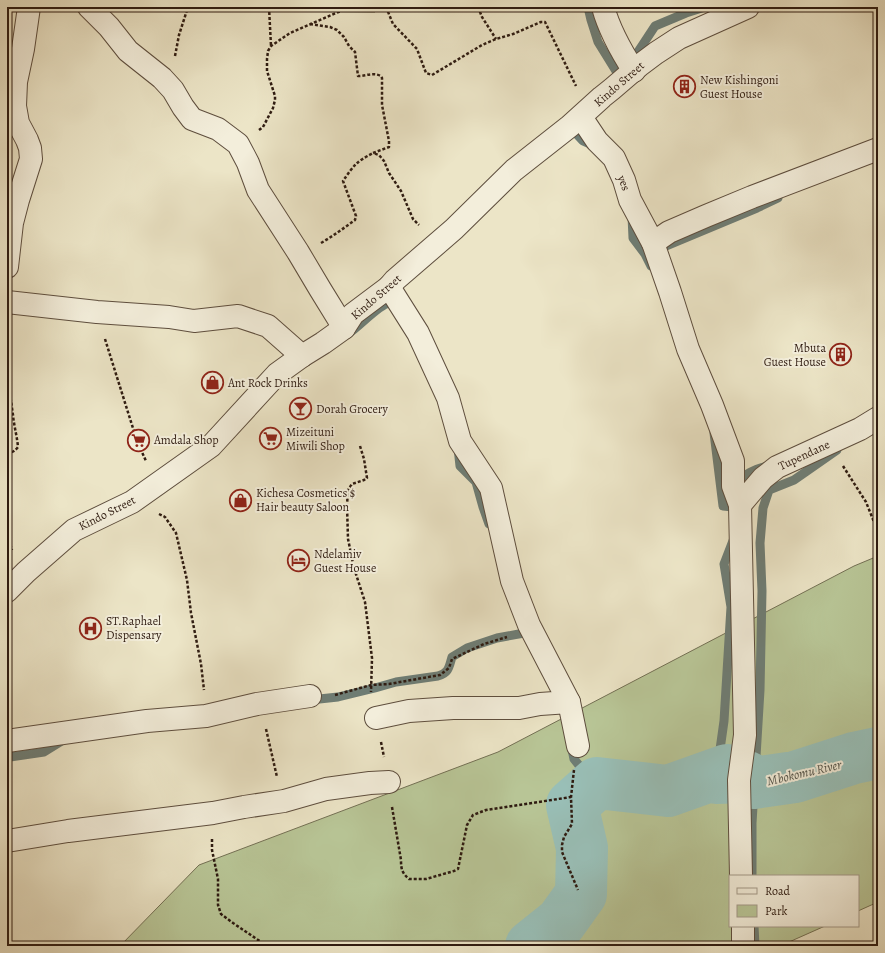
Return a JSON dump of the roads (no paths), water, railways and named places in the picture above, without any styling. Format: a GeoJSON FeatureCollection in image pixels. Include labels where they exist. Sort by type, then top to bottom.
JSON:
{"type":"FeatureCollection","features":[{"type":"Feature","properties":{"kind":"street"},"geometry":{"type":"LineString","coordinates":[[7,267],[12,223],[31,159],[30,148],[18,123],[15,106],[16,82],[29,7]]}},
{"type":"Feature","properties":{"kind":"street"},"geometry":{"type":"LineString","coordinates":[[89,7],[109,27],[128,51],[162,78],[173,90],[192,119],[218,129],[238,144],[248,163],[258,190],[344,328]]}},
{"type":"Feature","properties":{"kind":"street"},"geometry":{"type":"LineString","coordinates":[[603,7],[606,18],[634,71]]}},
{"type":"Feature","properties":{"kind":"street","name":"Kindo Street"},"geometry":{"type":"LineString","coordinates":[[7,591],[26,572],[74,530],[140,495],[211,446],[277,374],[344,328],[353,314],[389,288],[395,280],[454,229],[514,170],[587,112],[602,97],[656,53],[679,38],[748,7]]}},
{"type":"Feature","properties":{"kind":"street","name":"yes"},"geometry":{"type":"LineString","coordinates":[[587,112],[596,141],[614,158],[624,180],[630,200],[655,249],[688,349],[733,461],[733,486],[740,505],[746,735],[739,780],[741,875]]}},
{"type":"Feature","properties":{"kind":"street"},"geometry":{"type":"LineString","coordinates":[[655,249],[669,232],[752,197],[878,149]]}},
{"type":"Feature","properties":{"kind":"street"},"geometry":{"type":"LineString","coordinates":[[389,288],[422,341],[448,398],[460,441],[491,488],[512,581],[529,625],[568,702],[578,746]]}},
{"type":"Feature","properties":{"kind":"street"},"geometry":{"type":"LineString","coordinates":[[7,302],[97,312],[169,317],[194,321],[238,316],[268,326],[302,356]]}},
{"type":"Feature","properties":{"kind":"street","name":"Tupendane"},"geometry":{"type":"LineString","coordinates":[[740,505],[763,478],[777,467],[860,429],[878,418]]}},
{"type":"Feature","properties":{"kind":"street"},"geometry":{"type":"LineString","coordinates":[[7,741],[147,720],[206,716],[257,704],[310,696]]}},
{"type":"Feature","properties":{"kind":"street"},"geometry":{"type":"LineString","coordinates":[[376,718],[409,711],[453,708],[519,708],[540,704],[568,702]]}},
{"type":"Feature","properties":{"kind":"street"},"geometry":{"type":"LineString","coordinates":[[7,841],[68,831],[213,814],[244,807],[284,801],[326,789],[389,782]]}},
{"type":"Feature","properties":{"kind":"street"},"geometry":{"type":"LineString","coordinates":[[743,927],[743,946]]}},
{"type":"Feature","properties":{"kind":"waterway"},"geometry":{"type":"LineString","coordinates":[[588,7],[598,42],[619,76]]}},
{"type":"Feature","properties":{"kind":"waterway"},"geometry":{"type":"LineString","coordinates":[[630,64],[655,26],[705,7]]}},
{"type":"Feature","properties":{"kind":"waterway"},"geometry":{"type":"LineString","coordinates":[[569,126],[583,141],[595,148]]}},
{"type":"Feature","properties":{"kind":"waterway"},"geometry":{"type":"LineString","coordinates":[[661,248],[778,198]]}},
{"type":"Feature","properties":{"kind":"waterway"},"geometry":{"type":"LineString","coordinates":[[632,216],[633,238],[645,254],[651,266]]}},
{"type":"Feature","properties":{"kind":"waterway"},"geometry":{"type":"LineString","coordinates":[[349,333],[382,306],[391,303],[397,306]]}},
{"type":"Feature","properties":{"kind":"waterway"},"geometry":{"type":"LineString","coordinates":[[714,433],[723,506],[733,507],[734,514]]}},
{"type":"Feature","properties":{"kind":"waterway"},"geometry":{"type":"LineString","coordinates":[[458,448],[460,466],[476,482],[489,524]]}},
{"type":"Feature","properties":{"kind":"waterway"},"geometry":{"type":"LineString","coordinates":[[752,875],[752,823],[760,690],[762,591],[760,543],[763,508],[769,490],[794,480],[837,450]]}},
{"type":"Feature","properties":{"kind":"waterway"},"geometry":{"type":"LineString","coordinates":[[735,484],[750,472],[767,466]]}},
{"type":"Feature","properties":{"kind":"waterway"},"geometry":{"type":"LineString","coordinates":[[716,778],[724,721],[731,607],[724,564],[734,538]]}},
{"type":"Feature","properties":{"kind":"waterway"},"geometry":{"type":"LineString","coordinates":[[310,700],[338,697],[396,682],[442,675],[449,667],[452,657],[467,648],[497,638],[524,633]]}},
{"type":"Feature","properties":{"kind":"waterway"},"geometry":{"type":"LineString","coordinates":[[7,758],[44,752],[65,739]]}},
{"type":"Feature","properties":{"kind":"waterway"},"geometry":{"type":"LineString","coordinates":[[572,749],[574,759],[586,774],[597,783]]}},
{"type":"Feature","properties":{"kind":"waterway","name":"Mbokomu River"},"geometry":{"type":"LineString","coordinates":[[531,946],[561,922],[581,894],[582,848],[572,805],[597,783],[668,791],[727,770],[716,778],[747,777],[754,783],[795,777],[854,758],[878,753]]}},
{"type":"Feature","properties":{"kind":"waterway"},"geometry":{"type":"LineString","coordinates":[[727,770],[729,796]]}},
{"type":"Feature","properties":{"kind":"waterway"},"geometry":{"type":"LineString","coordinates":[[754,927],[755,946]]}},
{"type":"Feature","properties":{"kind":"place","name":"New Kishingoni Guest House"},"geometry":{"type":"Point","coordinates":[684,87]}},
{"type":"Feature","properties":{"kind":"place","name":"Mbuta Guest House"},"geometry":{"type":"Point","coordinates":[841,355]}},
{"type":"Feature","properties":{"kind":"place","name":"Ant Rock Drinks"},"geometry":{"type":"Point","coordinates":[212,383]}},
{"type":"Feature","properties":{"kind":"place","name":"Dorah Grocery"},"geometry":{"type":"Point","coordinates":[301,409]}},
{"type":"Feature","properties":{"kind":"place","name":"Mizeituni Miwili Shop"},"geometry":{"type":"Point","coordinates":[271,439]}},
{"type":"Feature","properties":{"kind":"place","name":"Amdala Shop"},"geometry":{"type":"Point","coordinates":[139,440]}},
{"type":"Feature","properties":{"kind":"place","name":"Kichesa Cosmetics $ Hair beauty Saloon"},"geometry":{"type":"Point","coordinates":[241,500]}},
{"type":"Feature","properties":{"kind":"place","name":"Ndelamiv Guest House"},"geometry":{"type":"Point","coordinates":[298,561]}},
{"type":"Feature","properties":{"kind":"place","name":"ST.Raphael Dispensary"},"geometry":{"type":"Point","coordinates":[91,628]}}]}
